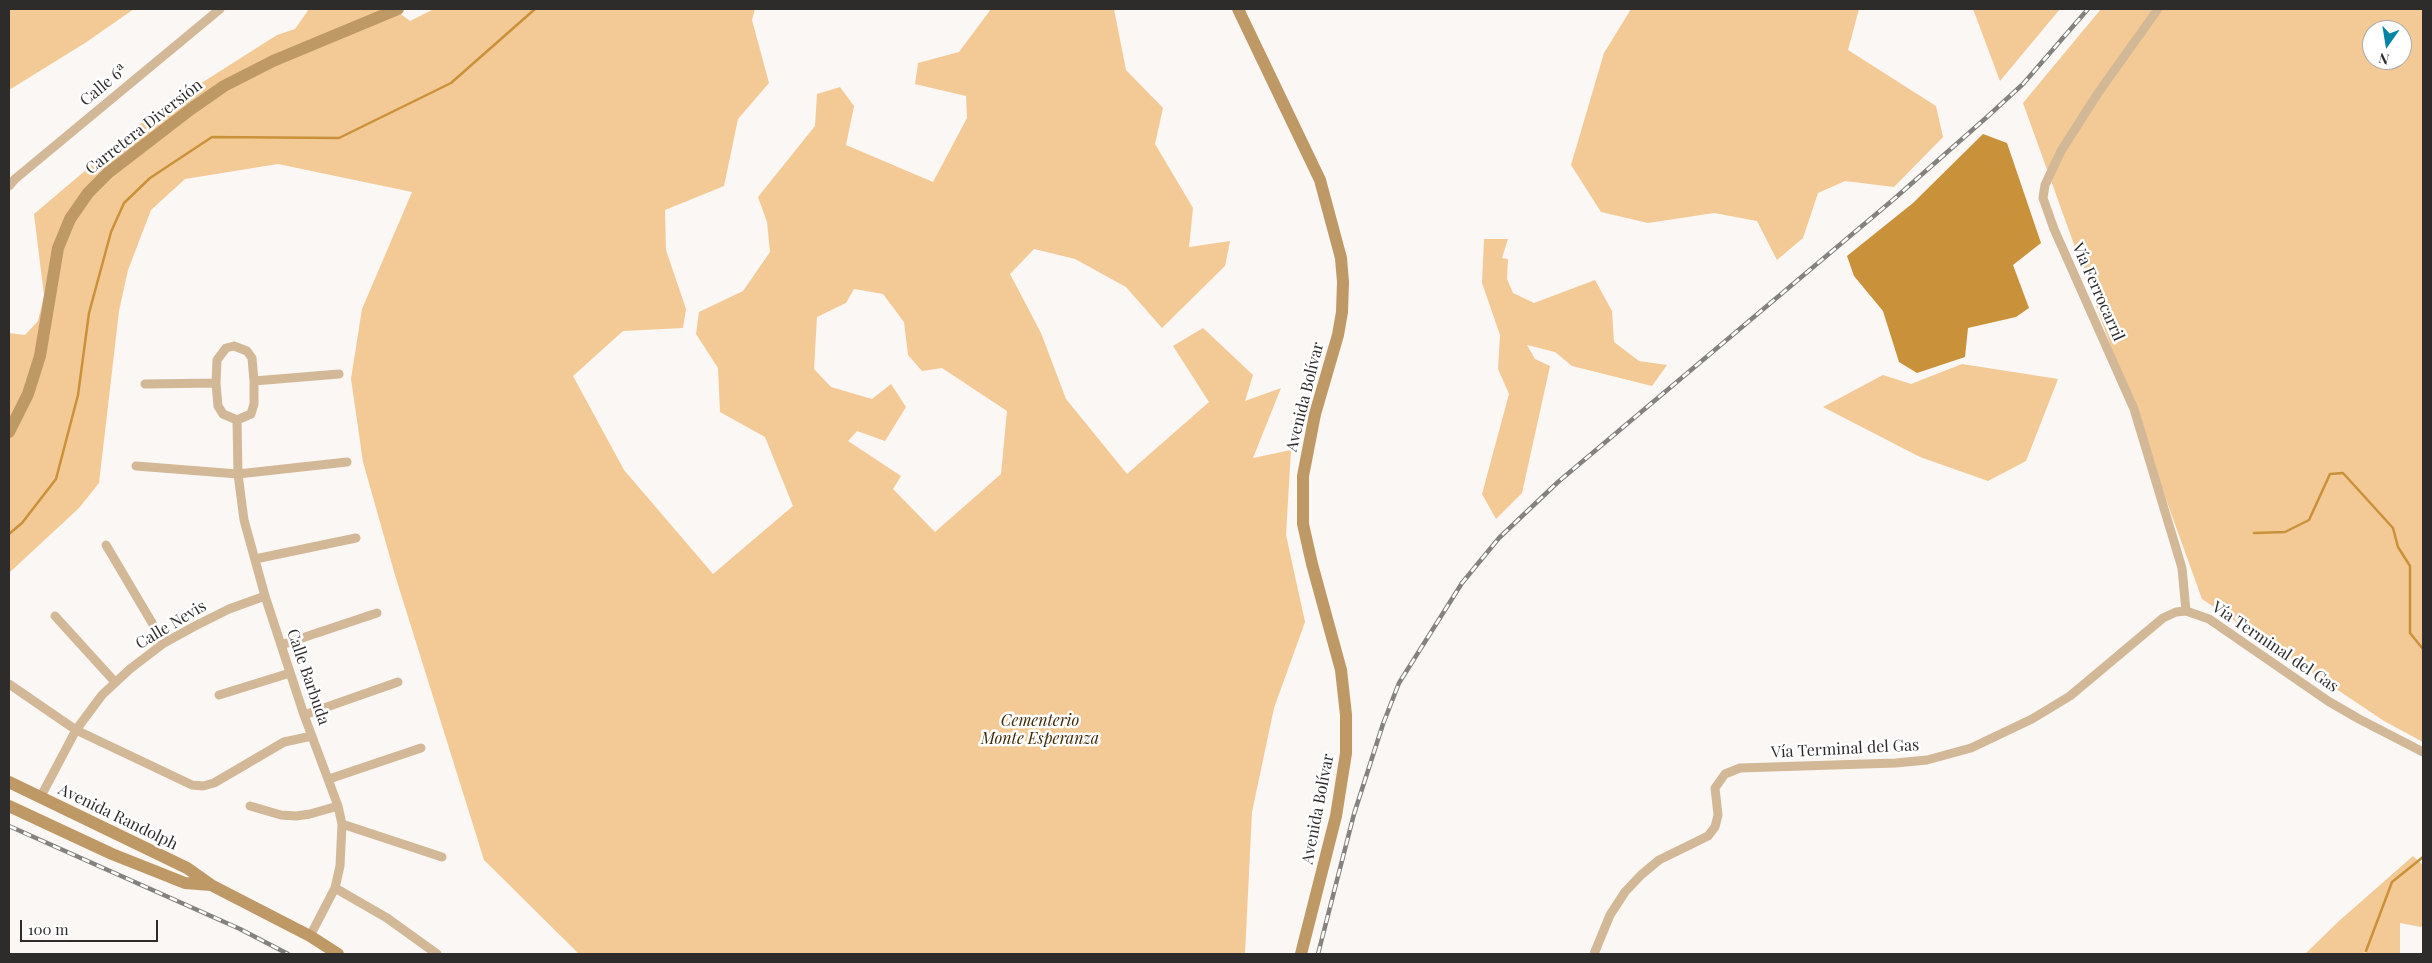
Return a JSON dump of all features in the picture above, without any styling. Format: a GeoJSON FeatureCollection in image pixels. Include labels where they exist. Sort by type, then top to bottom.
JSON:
{"type":"FeatureCollection","features":[{"type":"Feature","properties":{"kind":"main road","name":"Carretera Diversión"},"geometry":{"type":"LineString","coordinates":[[9,432],[28,394],[40,356],[58,248],[70,220],[88,193],[108,173],[224,86],[274,61],[398,9]]}},
{"type":"Feature","properties":{"kind":"main road","name":"Avenida Bolívar"},"geometry":{"type":"LineString","coordinates":[[1238,9],[1320,180],[1341,258],[1343,282],[1342,312],[1338,335],[1314,414],[1303,476],[1303,524],[1341,670],[1346,715],[1346,753],[1336,816],[1301,954]]}},
{"type":"Feature","properties":{"kind":"main road","name":"Avenida Randolph"},"geometry":{"type":"LineString","coordinates":[[9,782],[186,868],[211,885],[310,936],[338,954]]}},
{"type":"Feature","properties":{"kind":"main road","name":"Avenida Randolph"},"geometry":{"type":"LineString","coordinates":[[9,806],[112,854],[185,883],[211,885]]}},
{"type":"Feature","properties":{"kind":"street","name":"Calle 6ª"},"geometry":{"type":"LineString","coordinates":[[11,180],[220,9]]}},
{"type":"Feature","properties":{"kind":"street","name":"Vía Ferrocarril"},"geometry":{"type":"LineString","coordinates":[[2158,9],[2098,93],[2061,151],[2045,184],[2043,198],[2054,229],[2134,409],[2182,568],[2186,611]]}},
{"type":"Feature","properties":{"kind":"street"},"geometry":{"type":"LineString","coordinates":[[234,346],[247,351],[252,358],[254,380],[254,404],[251,414],[238,420],[223,414],[218,406],[216,382],[217,360],[226,348],[234,346]]}},
{"type":"Feature","properties":{"kind":"street"},"geometry":{"type":"LineString","coordinates":[[254,380],[339,374]]}},
{"type":"Feature","properties":{"kind":"street"},"geometry":{"type":"LineString","coordinates":[[145,384],[216,382]]}},
{"type":"Feature","properties":{"kind":"street","name":"Calle Barbuda"},"geometry":{"type":"LineString","coordinates":[[238,420],[238,474],[244,520],[265,596],[304,715],[329,779],[342,824],[340,866],[335,888],[310,936]]}},
{"type":"Feature","properties":{"kind":"street"},"geometry":{"type":"LineString","coordinates":[[136,466],[238,474],[347,462]]}},
{"type":"Feature","properties":{"kind":"street"},"geometry":{"type":"LineString","coordinates":[[255,559],[356,538]]}},
{"type":"Feature","properties":{"kind":"street"},"geometry":{"type":"LineString","coordinates":[[106,545],[164,643]]}},
{"type":"Feature","properties":{"kind":"street","name":"Calle Nevis"},"geometry":{"type":"LineString","coordinates":[[40,798],[76,730],[102,695],[115,682],[164,643],[229,609],[265,596]]}},
{"type":"Feature","properties":{"kind":"street","name":"Vía Terminal del Gas"},"geometry":{"type":"LineString","coordinates":[[1594,954],[1610,915],[1625,892],[1641,874],[1659,860],[1708,836],[1715,827],[1718,815],[1716,788],[1725,774],[1740,768],[1896,764],[1927,760],[1971,748],[2032,719],[2070,696],[2163,618],[2186,611],[2209,619],[2328,701],[2423,752]]}},
{"type":"Feature","properties":{"kind":"street"},"geometry":{"type":"LineString","coordinates":[[281,644],[377,613]]}},
{"type":"Feature","properties":{"kind":"street"},"geometry":{"type":"LineString","coordinates":[[55,616],[115,682]]}},
{"type":"Feature","properties":{"kind":"street"},"geometry":{"type":"LineString","coordinates":[[219,695],[290,673]]}},
{"type":"Feature","properties":{"kind":"street"},"geometry":{"type":"LineString","coordinates":[[304,715],[398,682]]}},
{"type":"Feature","properties":{"kind":"street"},"geometry":{"type":"LineString","coordinates":[[9,684],[76,730],[192,785],[203,786],[214,782],[284,742],[312,736]]}},
{"type":"Feature","properties":{"kind":"street"},"geometry":{"type":"LineString","coordinates":[[329,779],[421,748]]}},
{"type":"Feature","properties":{"kind":"street"},"geometry":{"type":"LineString","coordinates":[[250,806],[281,815],[296,816],[338,806]]}},
{"type":"Feature","properties":{"kind":"street"},"geometry":{"type":"LineString","coordinates":[[342,824],[442,857]]}},
{"type":"Feature","properties":{"kind":"street"},"geometry":{"type":"LineString","coordinates":[[335,888],[387,918],[436,954]]}},
{"type":"Feature","properties":{"kind":"green space"},"geometry":{"type":"Polygon","coordinates":[[[9,9],[134,9],[85,43],[9,90],[9,9]]]}},
{"type":"Feature","properties":{"kind":"green space","name":"Cementerio Monte Esperanza"},"geometry":{"type":"Polygon","coordinates":[[[309,9],[394,9],[410,21],[434,9],[755,9],[752,20],[769,83],[738,119],[724,186],[665,210],[666,250],[686,309],[683,328],[623,331],[573,376],[624,470],[713,574],[793,506],[765,437],[720,412],[718,368],[696,334],[699,312],[743,291],[770,252],[767,222],[758,197],[815,126],[817,94],[840,87],[854,106],[846,145],[933,182],[967,118],[966,96],[915,84],[918,63],[959,52],[991,9],[1114,9],[1126,70],[1163,108],[1155,144],[1193,208],[1189,247],[1230,241],[1225,266],[1162,328],[1126,287],[1075,259],[1034,249],[1010,274],[1041,333],[1066,399],[1127,474],[1209,402],[1173,346],[1203,328],[1253,375],[1245,401],[1281,388],[1253,458],[1291,450],[1286,535],[1305,622],[1274,708],[1252,812],[1245,954],[579,954],[484,860],[395,575],[363,462],[351,379],[362,309],[412,192],[278,164],[185,179],[151,210],[128,270],[119,311],[99,483],[79,508],[9,573],[9,333],[25,335],[38,321],[44,295],[34,214],[151,115],[277,35],[295,29],[309,9]],[[854,289],[846,303],[817,317],[814,369],[831,387],[872,399],[891,384],[906,407],[885,441],[857,431],[848,441],[901,476],[893,489],[935,532],[1001,474],[1007,411],[942,368],[922,371],[908,355],[904,322],[883,294],[854,289]]]}},
{"type":"Feature","properties":{"kind":"green space"},"geometry":{"type":"Polygon","coordinates":[[[1631,9],[1859,9],[1848,50],[1936,106],[1943,137],[1894,187],[1845,181],[1818,193],[1803,238],[1777,260],[1757,221],[1714,213],[1648,223],[1601,212],[1571,165],[1604,53],[1631,9]]]}},
{"type":"Feature","properties":{"kind":"green space"},"geometry":{"type":"Polygon","coordinates":[[[1973,9],[2060,9],[2000,81],[1973,9]]]}},
{"type":"Feature","properties":{"kind":"green space"},"geometry":{"type":"Polygon","coordinates":[[[2101,9],[2423,9],[2423,742],[2384,721],[2202,599],[2023,103],[2101,9]]]}},
{"type":"Feature","properties":{"kind":"green space"},"geometry":{"type":"Polygon","coordinates":[[[1484,239],[1508,239],[1502,258],[1508,259],[1507,279],[1513,293],[1534,303],[1595,280],[1612,311],[1614,342],[1639,361],[1667,365],[1652,386],[1572,366],[1555,352],[1527,345],[1535,359],[1550,366],[1522,493],[1496,519],[1482,494],[1509,394],[1498,369],[1500,335],[1482,283],[1484,239]]]}},
{"type":"Feature","properties":{"kind":"green space"},"geometry":{"type":"Polygon","coordinates":[[[1962,364],[2058,379],[2026,461],[1988,481],[1920,457],[1823,407],[1883,375],[1911,384],[1962,364]]]}},
{"type":"Feature","properties":{"kind":"green space"},"geometry":{"type":"Polygon","coordinates":[[[2413,856],[2423,865],[2423,924],[2421,927],[2400,923],[2400,954],[2366,954],[2366,952],[2361,954],[2305,954],[2339,921],[2413,856]]]}},
{"type":"Feature","properties":{"kind":"shaded area"},"geometry":{"type":"Polygon","coordinates":[[[1983,134],[2007,143],[2041,243],[2013,265],[2029,308],[2016,317],[1968,328],[1965,357],[1917,373],[1899,362],[1883,311],[1854,276],[1847,256],[1913,203],[1983,134]]]}},
{"type":"Feature","properties":{"kind":"waterway"},"geometry":{"type":"LineString","coordinates":[[9,534],[22,523],[56,479],[78,395],[89,313],[111,232],[124,203],[150,178],[212,137],[339,138],[451,83],[535,9]]}},
{"type":"Feature","properties":{"kind":"waterway"},"geometry":{"type":"LineString","coordinates":[[2254,533],[2285,532],[2309,520],[2330,474],[2343,473],[2393,528],[2398,547],[2410,566],[2410,633],[2423,649]]}},
{"type":"Feature","properties":{"kind":"waterway"},"geometry":{"type":"LineString","coordinates":[[2366,951],[2392,882],[2423,857]]}},
{"type":"Feature","properties":{"kind":"railway"},"geometry":{"type":"LineString","coordinates":[[1318,954],[1354,814],[1383,724],[1399,683],[1462,583],[1499,538],[1558,482],[1894,199],[2023,84],[2088,9]]}},
{"type":"Feature","properties":{"kind":"railway"},"geometry":{"type":"LineString","coordinates":[[9,826],[240,929],[288,954]]}}]}
